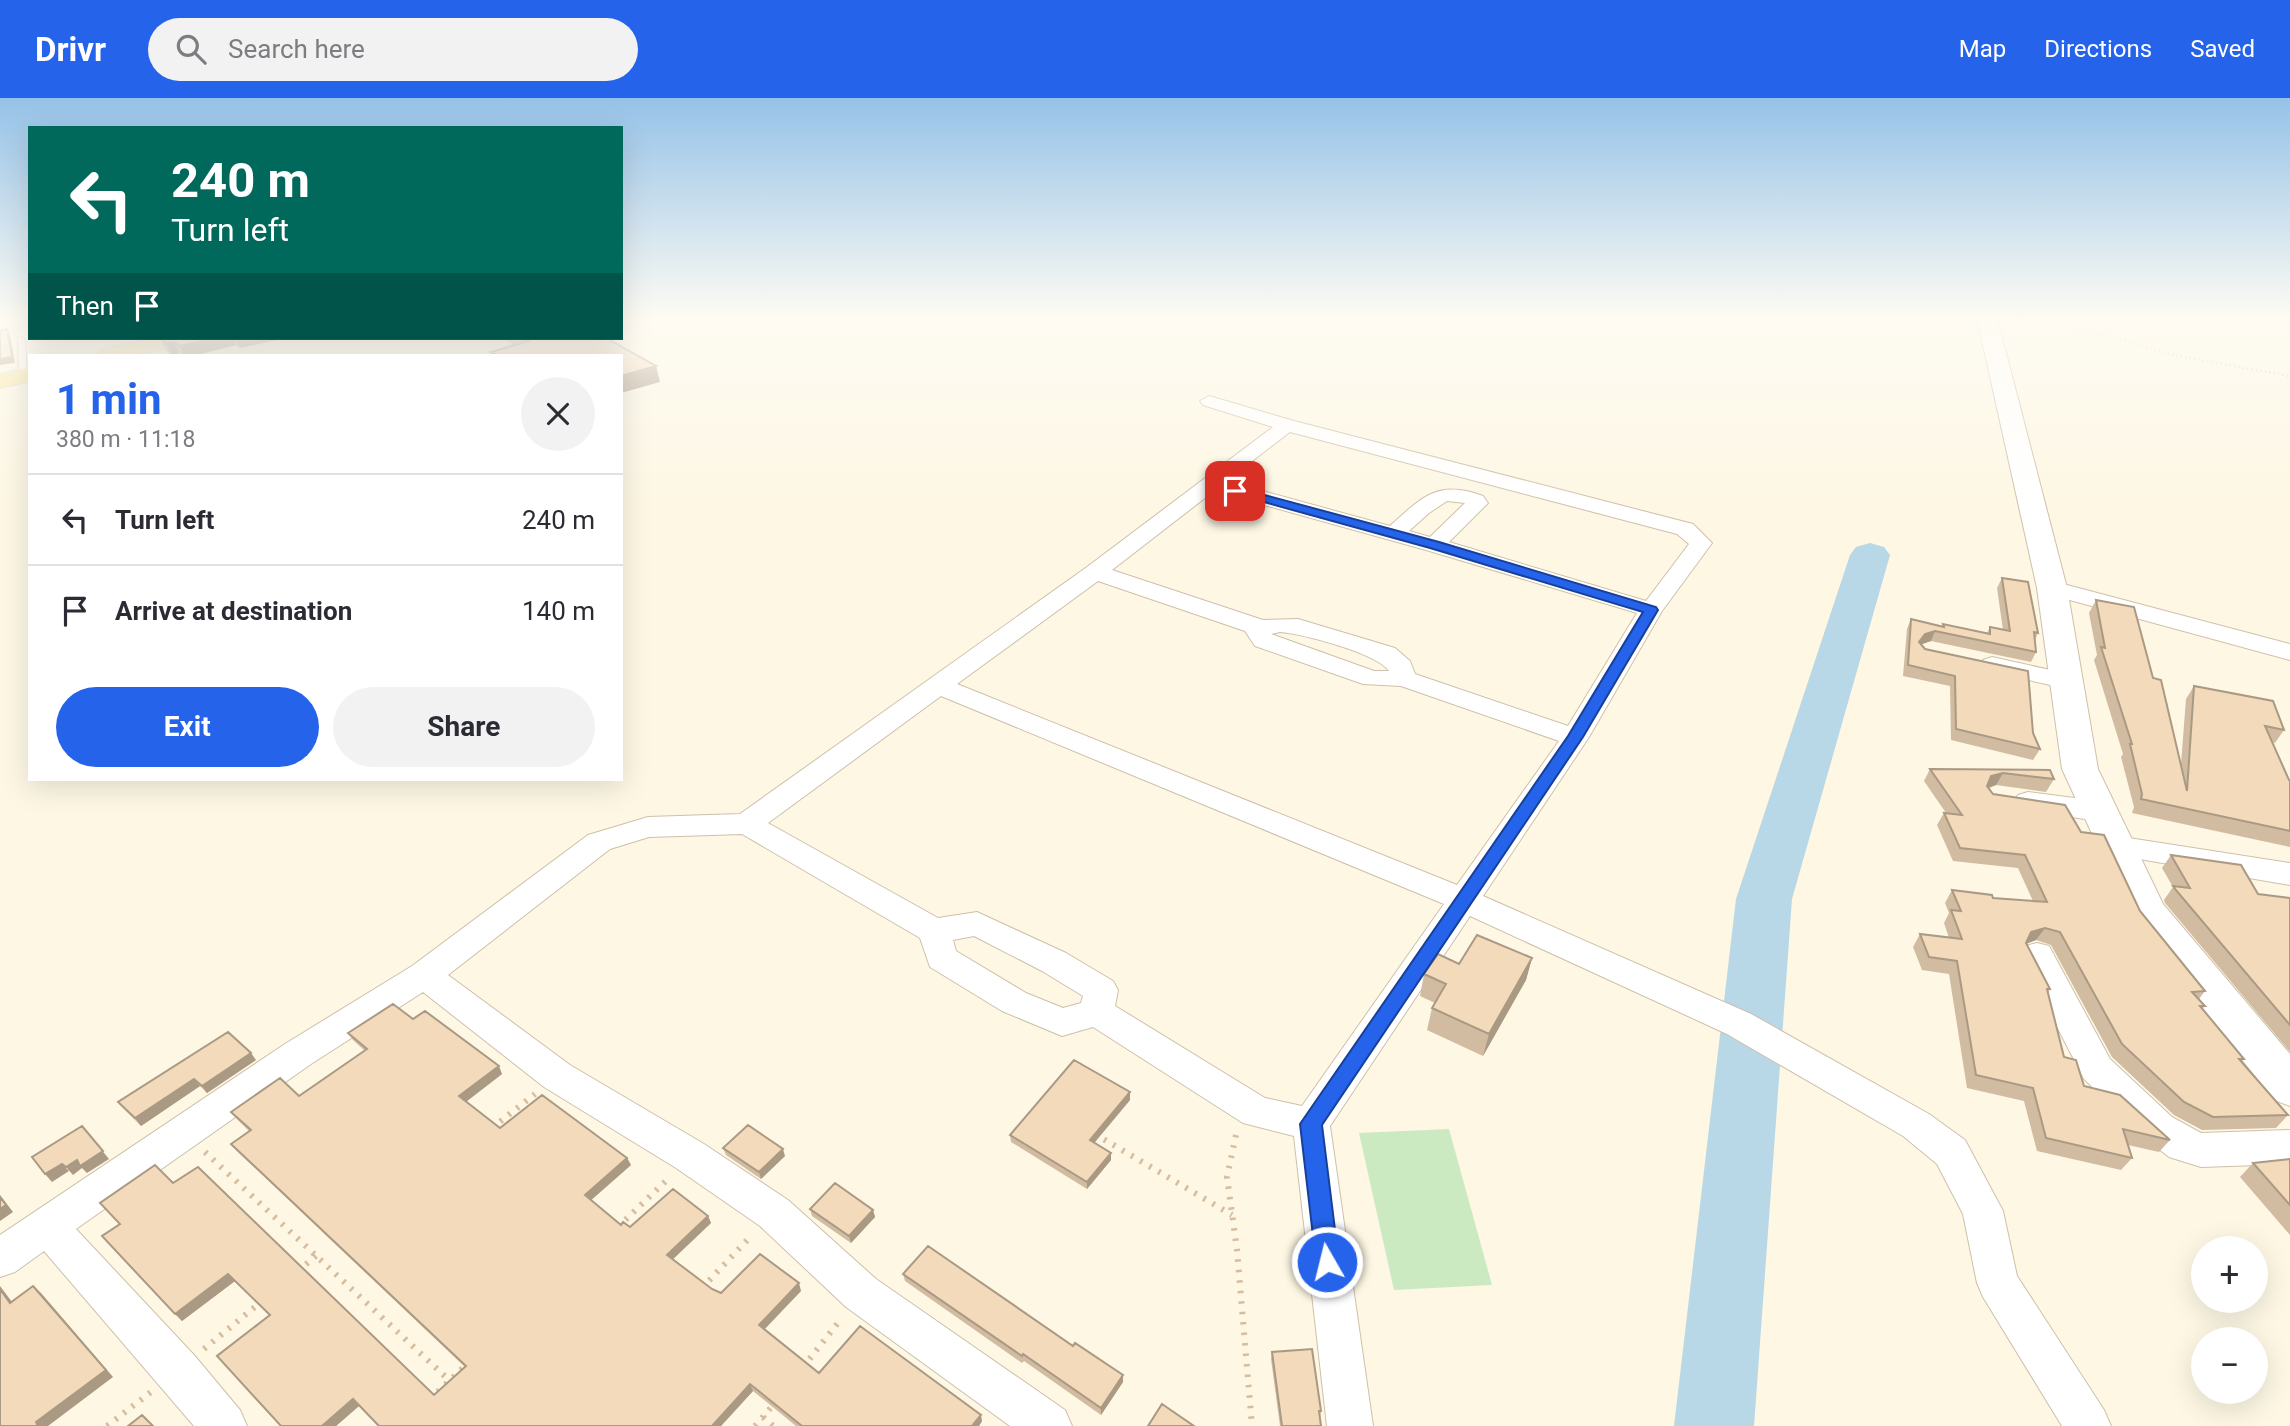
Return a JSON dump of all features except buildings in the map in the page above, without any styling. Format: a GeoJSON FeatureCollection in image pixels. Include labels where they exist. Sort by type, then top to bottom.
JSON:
{"type":"FeatureCollection","features":[{"type":"Feature","properties":{"kind":"street"},"geometry":{"type":"LineString","coordinates":[[2003,380],[2052,588],[2064,680],[2080,769],[2147,912],[2290,1087]]}},
{"type":"Feature","properties":{"kind":"street"},"geometry":{"type":"LineString","coordinates":[[1209,401],[1287,425],[1685,529],[1701,543],[1651,610],[1576,737],[1311,1124],[1350,1426]]}},
{"type":"Feature","properties":{"kind":"street"},"geometry":{"type":"LineString","coordinates":[[747,824],[1094,572],[1287,425]]}},
{"type":"Feature","properties":{"kind":"street"},"geometry":{"type":"LineString","coordinates":[[1209,483],[1434,545],[1651,610]]}},
{"type":"Feature","properties":{"kind":"street"},"geometry":{"type":"LineString","coordinates":[[1394,534],[1440,494],[1455,494],[1476,500],[1434,545]]}},
{"type":"Feature","properties":{"kind":"street"},"geometry":{"type":"LineString","coordinates":[[1094,572],[1261,628],[1256,632],[1264,640],[1372,679],[1403,678],[1576,737]]}},
{"type":"Feature","properties":{"kind":"street"},"geometry":{"type":"LineString","coordinates":[[2052,588],[2290,652]]}},
{"type":"Feature","properties":{"kind":"street"},"geometry":{"type":"LineString","coordinates":[[1970,660],[2064,680]]}},
{"type":"Feature","properties":{"kind":"street"},"geometry":{"type":"LineString","coordinates":[[936,685],[1464,900],[1686,998],[1739,1024],[1887,1107],[1951,1152],[1983,1211],[1998,1283],[2088,1426]]}},
{"type":"Feature","properties":{"kind":"street"},"geometry":{"type":"LineString","coordinates":[[1997,797],[2098,811]]}},
{"type":"Feature","properties":{"kind":"street"},"geometry":{"type":"LineString","coordinates":[[0,1258],[298,1054],[424,975],[599,842],[648,827],[747,824],[934,931],[977,924],[1065,967],[1101,990],[1097,1012]]}},
{"type":"Feature","properties":{"kind":"street"},"geometry":{"type":"LineString","coordinates":[[2116,846],[2290,874]]}},
{"type":"Feature","properties":{"kind":"street"},"geometry":{"type":"LineString","coordinates":[[934,931],[942,958],[1014,1002],[1062,1022],[1097,1012],[1256,1112],[1311,1124]]}},
{"type":"Feature","properties":{"kind":"street"},"geometry":{"type":"LineString","coordinates":[[2037,955],[2097,1069],[2159,1128],[2183,1144],[2201,1150],[2290,1147]]}},
{"type":"Feature","properties":{"kind":"street"},"geometry":{"type":"LineString","coordinates":[[424,975],[557,1076],[690,1156],[774,1213],[861,1293],[1049,1426]]}},
{"type":"Feature","properties":{"kind":"street"},"geometry":{"type":"LineString","coordinates":[[47,1226],[224,1426]]}},
{"type":"Feature","properties":{"kind":"path"},"geometry":{"type":"LineString","coordinates":[[486,1133],[557,1076]]}},
{"type":"Feature","properties":{"kind":"path"},"geometry":{"type":"LineString","coordinates":[[1252,1426],[1250,1374],[1227,1177],[1238,1124],[1256,1112]]}},
{"type":"Feature","properties":{"kind":"path"},"geometry":{"type":"LineString","coordinates":[[184,1132],[318,1254],[449,1380]]}},
{"type":"Feature","properties":{"kind":"path"},"geometry":{"type":"LineString","coordinates":[[1090,1132],[1232,1215]]}},
{"type":"Feature","properties":{"kind":"path"},"geometry":{"type":"LineString","coordinates":[[612,1233],[690,1156]]}},
{"type":"Feature","properties":{"kind":"path"},"geometry":{"type":"LineString","coordinates":[[699,1290],[774,1213]]}},
{"type":"Feature","properties":{"kind":"path"},"geometry":{"type":"LineString","coordinates":[[286,1281],[318,1254]]}},
{"type":"Feature","properties":{"kind":"path"},"geometry":{"type":"LineString","coordinates":[[796,1376],[861,1293]]}},
{"type":"Feature","properties":{"kind":"path"},"geometry":{"type":"LineString","coordinates":[[107,1426],[264,1299]]}},
{"type":"Feature","properties":{"kind":"path"},"geometry":{"type":"LineString","coordinates":[[421,1408],[470,1362]]}},
{"type":"Feature","properties":{"kind":"path"},"geometry":{"type":"LineString","coordinates":[[755,1426],[779,1397]]}},
{"type":"Feature","properties":{"kind":"path"},"geometry":{"type":"LineString","coordinates":[[763,1417],[773,1426]]}},
{"type":"Feature","properties":{"kind":"green space"},"geometry":{"type":"Polygon","coordinates":[[[1449,1129],[1492,1285],[1394,1290],[1359,1133],[1449,1129]]]}},
{"type":"Feature","properties":{"kind":"waterway"},"geometry":{"type":"LineString","coordinates":[[1714,1426],[1764,899],[1870,555]]}},
{"type":"Feature","properties":{"kind":"route"},"geometry":{"type":"LineString","coordinates":[[1235,491],[1434,545],[1651,610],[1576,737],[1311,1124],[1327,1262]]}}]}
